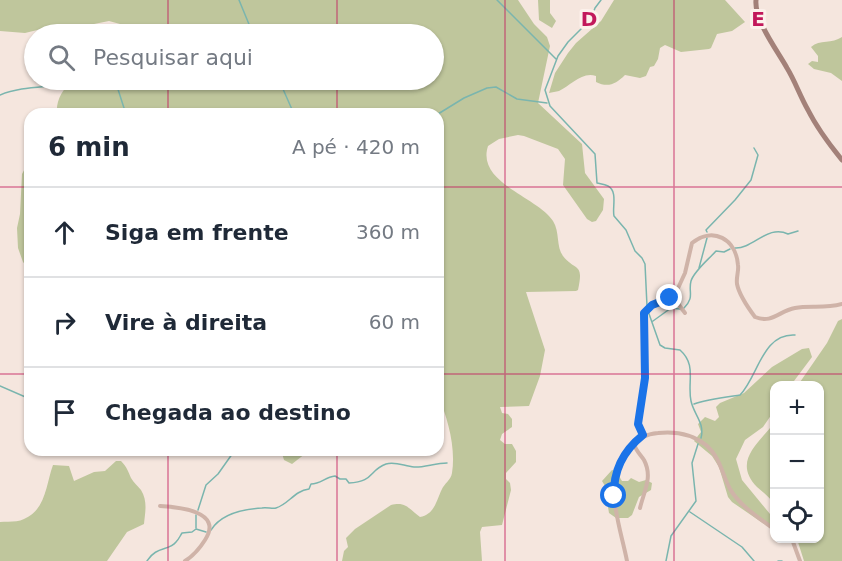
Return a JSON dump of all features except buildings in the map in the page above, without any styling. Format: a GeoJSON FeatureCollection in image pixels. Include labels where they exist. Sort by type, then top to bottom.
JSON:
{"type":"FeatureCollection","features":[{"type":"Feature","properties":{"kind":"street"},"geometry":{"type":"LineString","coordinates":[[756,0],[758,14],[765,29],[808,110],[842,160]]}},
{"type":"Feature","properties":{"kind":"street"},"geometry":{"type":"LineString","coordinates":[[673,299],[685,273],[692,243],[713,234],[723,237],[732,244],[739,267],[738,286],[755,317],[770,320],[795,308],[831,307],[842,304]]}},
{"type":"Feature","properties":{"kind":"street"},"geometry":{"type":"LineString","coordinates":[[673,299],[685,313]]}},
{"type":"Feature","properties":{"kind":"street"},"geometry":{"type":"LineString","coordinates":[[643,435],[638,424],[645,378],[644,313],[646,308],[661,300],[673,299]]}},
{"type":"Feature","properties":{"kind":"street"},"geometry":{"type":"LineString","coordinates":[[627,561],[616,511],[614,484],[620,462],[643,435],[675,432],[694,437],[705,444],[718,459],[735,496],[770,526]]}},
{"type":"Feature","properties":{"kind":"street"},"geometry":{"type":"LineString","coordinates":[[634,443],[635,449],[646,466],[648,478],[640,507]]}},
{"type":"Feature","properties":{"kind":"street"},"geometry":{"type":"LineString","coordinates":[[160,506],[186,508],[200,514],[207,522],[209,532],[207,537],[185,561]]}},
{"type":"Feature","properties":{"kind":"street"},"geometry":{"type":"LineString","coordinates":[[793,543],[800,561]]}},
{"type":"Feature","properties":{"kind":"green space"},"geometry":{"type":"Polygon","coordinates":[[[0,0],[518,0],[534,24],[547,37],[550,46],[538,103],[582,144],[585,173],[604,199],[603,210],[596,221],[592,222],[587,219],[563,185],[565,159],[558,149],[518,135],[499,139],[488,146],[487,159],[491,170],[499,180],[535,204],[553,221],[563,256],[578,268],[580,275],[576,291],[526,292],[545,350],[540,376],[529,406],[500,407],[502,413],[508,414],[512,419],[512,427],[502,434],[500,440],[505,444],[512,444],[516,451],[516,462],[506,473],[511,490],[502,525],[482,527],[480,532],[482,561],[342,561],[344,551],[348,547],[346,538],[355,529],[391,505],[404,505],[420,517],[429,513],[452,473],[453,454],[444,411],[444,108],[58,108],[64,90],[444,90],[444,24],[120,24],[109,21],[94,24],[24,24],[24,33],[0,31],[0,0]]]}},
{"type":"Feature","properties":{"kind":"green space"},"geometry":{"type":"Polygon","coordinates":[[[538,0],[550,0],[550,13],[556,21],[552,28],[539,20],[538,0]]]}},
{"type":"Feature","properties":{"kind":"green space"},"geometry":{"type":"Polygon","coordinates":[[[614,0],[725,0],[745,22],[732,31],[717,34],[709,49],[681,52],[665,45],[660,48],[658,59],[654,66],[650,67],[646,76],[640,78],[625,75],[615,83],[608,85],[596,82],[596,76],[591,75],[576,80],[559,91],[549,93],[555,73],[568,53],[601,21],[614,0]]]}},
{"type":"Feature","properties":{"kind":"green space"},"geometry":{"type":"Polygon","coordinates":[[[842,37],[842,81],[831,73],[814,69],[808,64],[812,61],[818,62],[818,56],[811,47],[842,37]]]}},
{"type":"Feature","properties":{"kind":"green space"},"geometry":{"type":"Polygon","coordinates":[[[24,170],[24,263],[18,248],[17,228],[24,170]]]}},
{"type":"Feature","properties":{"kind":"green space"},"geometry":{"type":"Polygon","coordinates":[[[842,319],[842,561],[804,561],[798,543],[824,543],[824,381],[801,381],[827,343],[838,321],[842,319]]]}},
{"type":"Feature","properties":{"kind":"green space"},"geometry":{"type":"Polygon","coordinates":[[[809,348],[812,357],[794,381],[770,381],[770,417],[763,427],[745,440],[736,459],[742,480],[770,514],[770,524],[767,526],[732,502],[728,497],[719,467],[712,456],[694,441],[701,432],[698,424],[705,417],[715,421],[719,417],[716,407],[720,403],[744,393],[772,367],[802,349],[809,348]]]}},
{"type":"Feature","properties":{"kind":"green space"},"geometry":{"type":"Polygon","coordinates":[[[770,428],[770,499],[750,478],[747,469],[747,461],[755,445],[770,428]]]}},
{"type":"Feature","properties":{"kind":"green space"},"geometry":{"type":"Polygon","coordinates":[[[283,456],[302,456],[292,464],[284,460],[283,456]]]}},
{"type":"Feature","properties":{"kind":"green space"},"geometry":{"type":"Polygon","coordinates":[[[116,461],[123,463],[145,498],[144,524],[127,532],[107,561],[0,561],[0,522],[21,520],[37,509],[44,496],[53,465],[69,466],[74,481],[94,472],[105,471],[116,461]]]}},
{"type":"Feature","properties":{"kind":"green space"},"geometry":{"type":"Polygon","coordinates":[[[612,470],[616,471],[622,481],[628,481],[631,478],[639,482],[646,480],[652,483],[651,490],[639,497],[632,515],[628,518],[616,518],[609,513],[608,507],[611,503],[607,498],[608,491],[602,481],[612,470]]]}},
{"type":"Feature","properties":{"kind":"waterway"},"geometry":{"type":"LineString","coordinates":[[239,0],[249,24]]}},
{"type":"Feature","properties":{"kind":"waterway"},"geometry":{"type":"LineString","coordinates":[[497,0],[556,59]]}},
{"type":"Feature","properties":{"kind":"waterway"},"geometry":{"type":"LineString","coordinates":[[601,0],[591,19],[568,42],[558,56],[545,90],[550,106],[595,154],[597,183],[608,186],[613,192],[614,216],[626,230],[635,251],[645,264],[647,306]]}},
{"type":"Feature","properties":{"kind":"waterway"},"geometry":{"type":"LineString","coordinates":[[444,110],[464,98],[487,88],[496,87],[517,99],[547,103]]}},
{"type":"Feature","properties":{"kind":"waterway"},"geometry":{"type":"LineString","coordinates":[[0,95],[24,89]]}},
{"type":"Feature","properties":{"kind":"waterway"},"geometry":{"type":"LineString","coordinates":[[118,90],[124,108]]}},
{"type":"Feature","properties":{"kind":"waterway"},"geometry":{"type":"LineString","coordinates":[[283,90],[291,108]]}},
{"type":"Feature","properties":{"kind":"waterway"},"geometry":{"type":"LineString","coordinates":[[707,232],[706,230],[751,180],[758,155],[754,148]]}},
{"type":"Feature","properties":{"kind":"waterway"},"geometry":{"type":"LineString","coordinates":[[735,248],[748,245],[774,232],[788,234],[798,231]]}},
{"type":"Feature","properties":{"kind":"waterway"},"geometry":{"type":"LineString","coordinates":[[699,268],[707,238]]}},
{"type":"Feature","properties":{"kind":"waterway"},"geometry":{"type":"LineString","coordinates":[[684,308],[690,298],[690,285],[695,273],[716,251],[724,252],[730,249]]}},
{"type":"Feature","properties":{"kind":"waterway"},"geometry":{"type":"LineString","coordinates":[[653,321],[671,308],[680,309]]}},
{"type":"Feature","properties":{"kind":"waterway"},"geometry":{"type":"LineString","coordinates":[[648,311],[660,345],[680,350],[688,362],[691,401],[702,428],[701,438]]}},
{"type":"Feature","properties":{"kind":"waterway"},"geometry":{"type":"LineString","coordinates":[[694,404],[740,395],[768,348],[784,336],[795,335]]}},
{"type":"Feature","properties":{"kind":"waterway"},"geometry":{"type":"LineString","coordinates":[[0,386],[24,396]]}},
{"type":"Feature","properties":{"kind":"waterway"},"geometry":{"type":"LineString","coordinates":[[666,561],[671,536],[696,501],[692,463],[698,444]]}},
{"type":"Feature","properties":{"kind":"waterway"},"geometry":{"type":"LineString","coordinates":[[198,510],[206,485],[218,474],[231,456]]}},
{"type":"Feature","properties":{"kind":"waterway"},"geometry":{"type":"LineString","coordinates":[[211,530],[227,516],[248,510],[281,506],[299,492],[309,489],[311,484],[335,476],[346,479],[349,483],[363,480],[381,466],[389,463],[417,467],[447,463]]}},
{"type":"Feature","properties":{"kind":"waterway"},"geometry":{"type":"LineString","coordinates":[[690,512],[742,547],[754,561]]}},
{"type":"Feature","properties":{"kind":"waterway"},"geometry":{"type":"LineString","coordinates":[[196,515],[196,528]]}},
{"type":"Feature","properties":{"kind":"waterway"},"geometry":{"type":"LineString","coordinates":[[147,561],[154,553],[173,545],[182,533],[196,529],[206,532]]}},
{"type":"Feature","properties":{"kind":"route"},"geometry":{"type":"LineString","coordinates":[[614,496],[614,484],[620,462],[629,448],[643,435],[638,424],[645,378],[644,313],[646,308],[670,298]]}}]}
